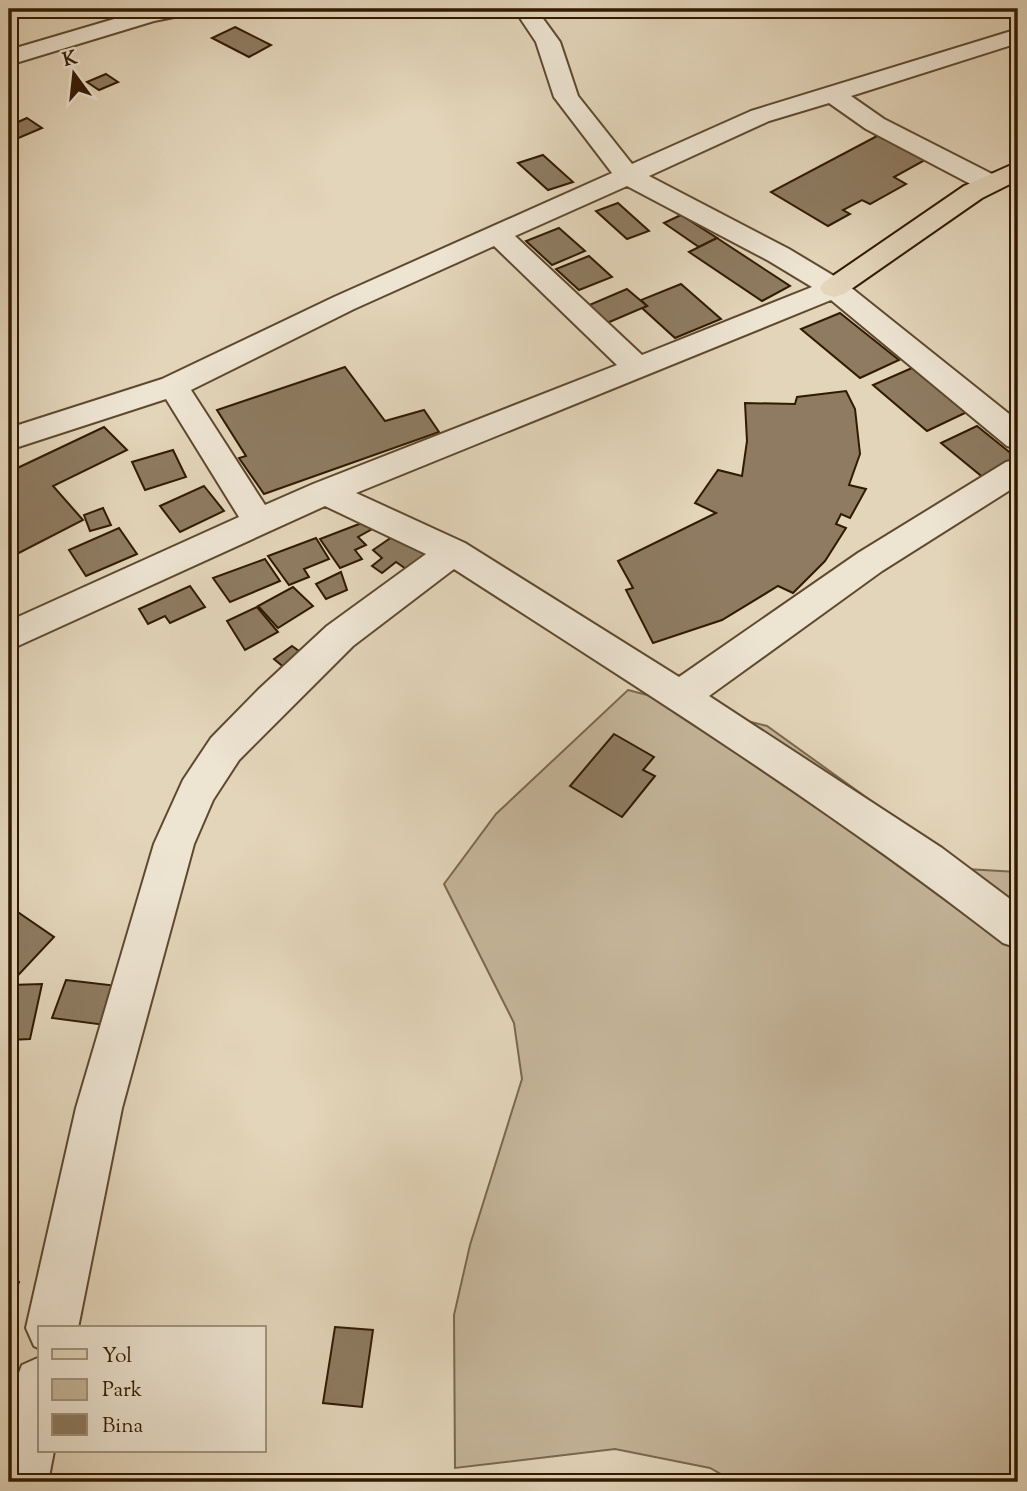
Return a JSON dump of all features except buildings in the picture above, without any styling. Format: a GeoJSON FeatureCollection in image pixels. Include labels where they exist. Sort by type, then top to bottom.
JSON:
{"type":"FeatureCollection","features":[{"type":"Feature","properties":{"kind":"main road"},"geometry":{"type":"LineString","coordinates":[[834,288],[989,183],[1018,170]]}},
{"type":"Feature","properties":{"kind":"street"},"geometry":{"type":"LineString","coordinates":[[9,58],[150,15],[181,9]]}},
{"type":"Feature","properties":{"kind":"street"},"geometry":{"type":"LineString","coordinates":[[525,9],[548,42],[566,97],[627,174],[779,255],[834,288],[1018,438]]}},
{"type":"Feature","properties":{"kind":"street"},"geometry":{"type":"LineString","coordinates":[[9,439],[173,386],[627,174],[760,116],[1018,36]]}},
{"type":"Feature","properties":{"kind":"street"},"geometry":{"type":"LineString","coordinates":[[831,93],[875,124],[989,183]]}},
{"type":"Feature","properties":{"kind":"street"},"geometry":{"type":"LineString","coordinates":[[497,234],[638,368]]}},
{"type":"Feature","properties":{"kind":"street"},"geometry":{"type":"LineString","coordinates":[[9,636],[325,492],[416,458],[834,288]]}},
{"type":"Feature","properties":{"kind":"street"},"geometry":{"type":"LineString","coordinates":[[173,386],[258,521]]}},
{"type":"Feature","properties":{"kind":"street"},"geometry":{"type":"LineString","coordinates":[[680,696],[870,562],[1018,470]]}},
{"type":"Feature","properties":{"kind":"street"},"geometry":{"type":"LineString","coordinates":[[325,492],[453,552],[680,696],[928,861],[1018,929]]}},
{"type":"Feature","properties":{"kind":"street"},"geometry":{"type":"LineString","coordinates":[[52,1326],[99,1108],[174,844],[197,792],[225,749],[330,645],[453,552]]}},
{"type":"Feature","properties":{"kind":"street"},"geometry":{"type":"LineString","coordinates":[[20,1482],[27,1402]]}},
{"type":"Feature","properties":{"kind":"green space"},"geometry":{"type":"Polygon","coordinates":[[[628,690],[767,726],[966,869],[1018,872],[1018,1482],[735,1482],[710,1468],[615,1449],[455,1468],[454,1315],[470,1245],[522,1079],[514,1023],[444,884],[496,814],[628,690]]]}}]}
